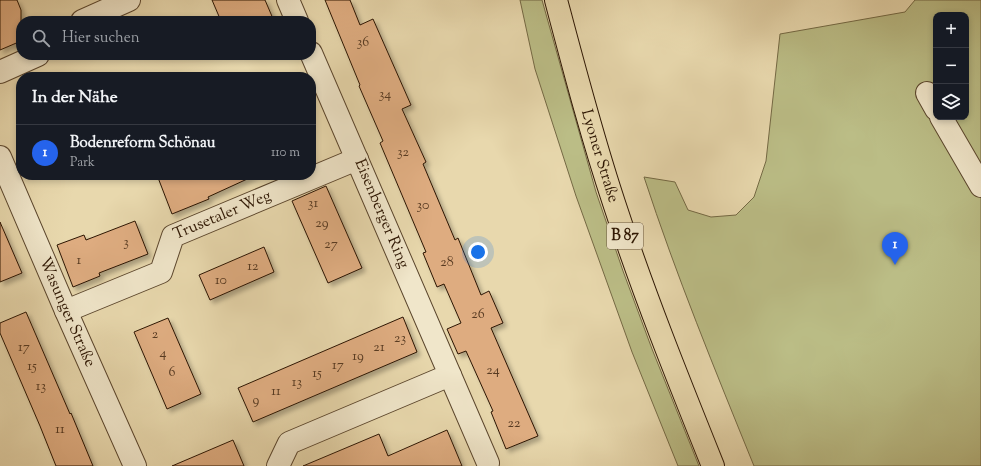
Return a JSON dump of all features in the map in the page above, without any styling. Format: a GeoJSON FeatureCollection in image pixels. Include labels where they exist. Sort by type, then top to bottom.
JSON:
{"type":"FeatureCollection","features":[{"type":"Feature","properties":{"kind":"main road","name":"Lyoner Straße"},"geometry":{"type":"LineString","coordinates":[[556,0],[575,73],[614,203],[664,344],[713,466]]}},
{"type":"Feature","properties":{"kind":"street"},"geometry":{"type":"LineString","coordinates":[[93,16],[129,0]]}},
{"type":"Feature","properties":{"kind":"street"},"geometry":{"type":"LineString","coordinates":[[288,0],[295,16]]}},
{"type":"Feature","properties":{"kind":"street"},"geometry":{"type":"LineString","coordinates":[[0,72],[27,60]]}},
{"type":"Feature","properties":{"kind":"street","name":"Eisenberger Ring"},"geometry":{"type":"LineString","coordinates":[[314,60],[488,463]]}},
{"type":"Feature","properties":{"kind":"street"},"geometry":{"type":"LineString","coordinates":[[943,120],[981,186]]}},
{"type":"Feature","properties":{"kind":"street","name":"Wasunger Straße"},"geometry":{"type":"LineString","coordinates":[[0,157],[135,466]]}},
{"type":"Feature","properties":{"kind":"street","name":"Trusetaler Weg"},"geometry":{"type":"LineString","coordinates":[[316,176],[357,159]]}},
{"type":"Feature","properties":{"kind":"street","name":"Trusetaler Weg"},"geometry":{"type":"LineString","coordinates":[[66,311],[162,272],[173,236],[307,180]]}},
{"type":"Feature","properties":{"kind":"street"},"geometry":{"type":"LineString","coordinates":[[278,466],[289,442],[450,375]]}},
{"type":"Feature","properties":{"kind":"green space"},"geometry":{"type":"Polygon","coordinates":[[[520,0],[542,0],[596,192],[652,349],[699,466],[678,466],[632,352],[576,196],[535,69],[520,0]]]}},
{"type":"Feature","properties":{"kind":"green space"},"geometry":{"type":"Polygon","coordinates":[[[915,0],[981,0],[981,466],[754,466],[710,358],[656,214],[644,177],[675,182],[688,210],[711,217],[736,215],[754,197],[766,161],[780,34],[905,12],[915,0]]]}},
{"type":"Feature","properties":{"kind":"building"},"geometry":{"type":"Polygon","coordinates":[[[0,0],[17,0],[21,10],[21,16],[16,16],[16,43],[0,50],[0,0]]]}},
{"type":"Feature","properties":{"kind":"building"},"geometry":{"type":"Polygon","coordinates":[[[212,0],[265,0],[272,16],[219,16],[212,0]]]}},
{"type":"Feature","properties":{"kind":"building"},"geometry":{"type":"Polygon","coordinates":[[[325,0],[350,0],[360,25],[373,19],[411,105],[402,109],[426,162],[423,164],[455,240],[458,238],[481,295],[489,291],[503,323],[491,328],[538,436],[506,449],[491,412],[493,411],[466,351],[458,354],[447,329],[461,323],[444,284],[437,287],[423,253],[426,252],[380,143],[383,141],[359,86],[360,85],[325,0]]]}},
{"type":"Feature","properties":{"kind":"building"},"geometry":{"type":"Polygon","coordinates":[[[159,180],[245,180],[208,197],[209,199],[172,214],[159,180]]]}},
{"type":"Feature","properties":{"kind":"building"},"geometry":{"type":"Polygon","coordinates":[[[326,186],[362,268],[328,283],[292,201],[326,186]]]}},
{"type":"Feature","properties":{"kind":"building"},"geometry":{"type":"Polygon","coordinates":[[[135,221],[148,254],[99,273],[100,276],[73,287],[57,245],[84,235],[86,240],[135,221]]]}},
{"type":"Feature","properties":{"kind":"building"},"geometry":{"type":"Polygon","coordinates":[[[0,222],[22,273],[0,282],[0,222]]]}},
{"type":"Feature","properties":{"kind":"building"},"geometry":{"type":"Polygon","coordinates":[[[264,247],[274,272],[210,300],[199,275],[264,247]]]}},
{"type":"Feature","properties":{"kind":"building"},"geometry":{"type":"Polygon","coordinates":[[[26,312],[93,466],[56,466],[0,333],[0,323],[26,312]]]}},
{"type":"Feature","properties":{"kind":"building"},"geometry":{"type":"Polygon","coordinates":[[[403,317],[417,352],[253,422],[238,388],[403,317]]]}},
{"type":"Feature","properties":{"kind":"building"},"geometry":{"type":"Polygon","coordinates":[[[168,318],[201,394],[167,409],[134,332],[168,318]]]}},
{"type":"Feature","properties":{"kind":"building"},"geometry":{"type":"Polygon","coordinates":[[[447,430],[462,466],[303,466],[379,434],[388,456],[447,430]]]}},
{"type":"Feature","properties":{"kind":"building"},"geometry":{"type":"Polygon","coordinates":[[[233,440],[244,466],[172,466],[233,440]]]}},
{"type":"Feature","properties":{"kind":"place","name":"Bodenreform Schönau"},"geometry":{"type":"Point","coordinates":[895,265]}}]}
